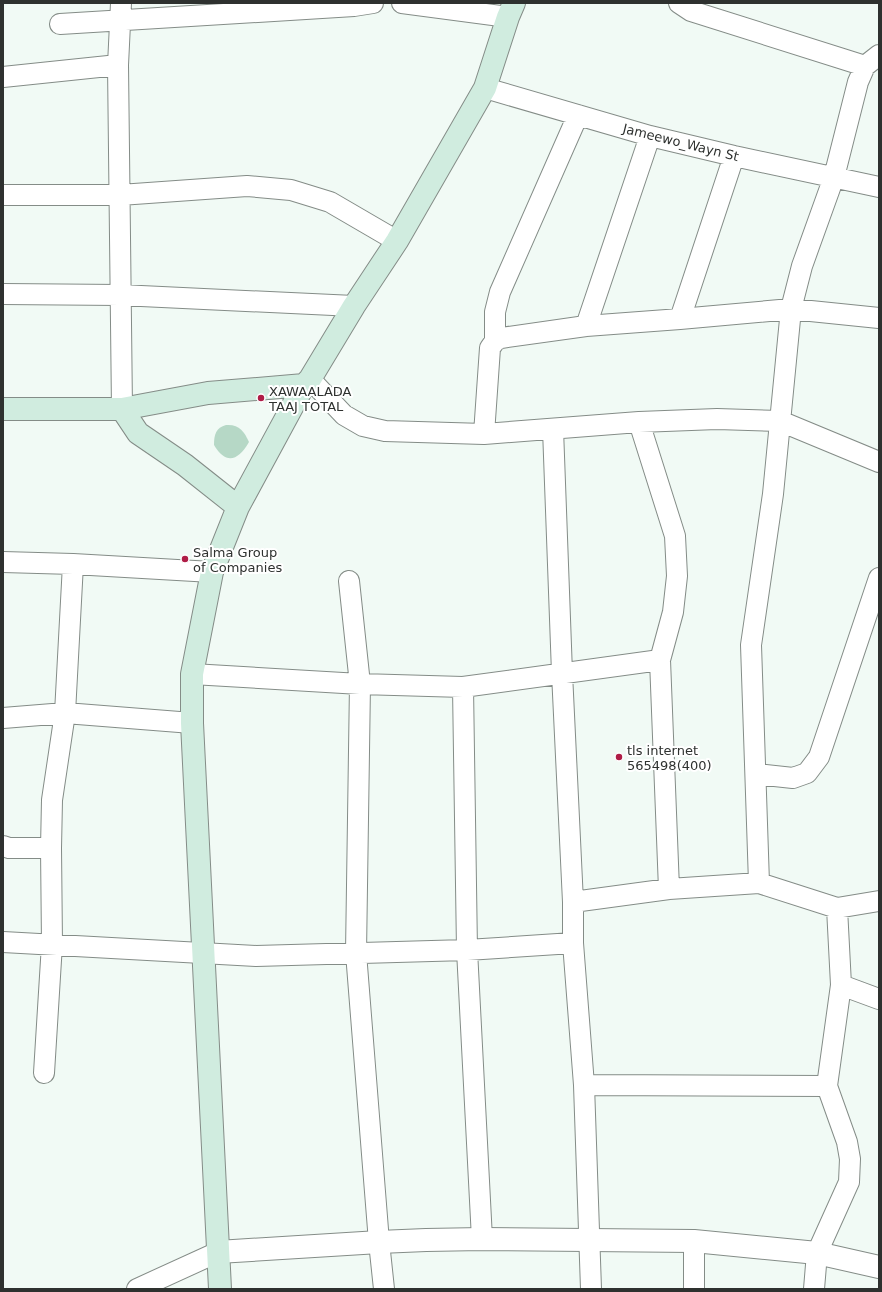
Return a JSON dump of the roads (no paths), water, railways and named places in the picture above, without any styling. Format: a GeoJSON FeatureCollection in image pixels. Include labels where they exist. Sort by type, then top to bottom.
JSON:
{"type":"FeatureCollection","features":[{"type":"Feature","properties":{"kind":"main road"},"geometry":{"type":"LineString","coordinates":[[220,1289],[192,723],[192,674],[212,572],[238,507],[307,382],[354,306],[397,241],[485,88],[511,10]]}},
{"type":"Feature","properties":{"kind":"main road"},"geometry":{"type":"LineString","coordinates":[[3,409],[122,409],[208,393],[307,382]]}},
{"type":"Feature","properties":{"kind":"main road"},"geometry":{"type":"LineString","coordinates":[[122,409],[138,433],[196,474],[238,507]]}},
{"type":"Feature","properties":{"kind":"street"},"geometry":{"type":"LineString","coordinates":[[60,24],[120,12],[354,6],[373,3]]}},
{"type":"Feature","properties":{"kind":"street"},"geometry":{"type":"LineString","coordinates":[[402,3],[511,10]]}},
{"type":"Feature","properties":{"kind":"street"},"geometry":{"type":"LineString","coordinates":[[680,3],[691,11],[872,61],[858,82],[834,177],[802,266],[791,309],[773,494],[751,645],[759,883]]}},
{"type":"Feature","properties":{"kind":"street"},"geometry":{"type":"LineString","coordinates":[[120,12],[118,66],[122,409]]}},
{"type":"Feature","properties":{"kind":"street"},"geometry":{"type":"LineString","coordinates":[[3,77],[118,66]]}},
{"type":"Feature","properties":{"kind":"street","name":"Jameewo_Wayn St"},"geometry":{"type":"LineString","coordinates":[[485,88],[650,136],[734,156],[879,187]]}},
{"type":"Feature","properties":{"kind":"street"},"geometry":{"type":"LineString","coordinates":[[484,434],[490,348],[494,341],[495,312],[500,292],[578,115]]}},
{"type":"Feature","properties":{"kind":"street"},"geometry":{"type":"LineString","coordinates":[[586,326],[650,136]]}},
{"type":"Feature","properties":{"kind":"street"},"geometry":{"type":"LineString","coordinates":[[680,319],[734,156]]}},
{"type":"Feature","properties":{"kind":"street"},"geometry":{"type":"LineString","coordinates":[[3,195],[120,195],[247,186],[291,190],[330,202],[397,241]]}},
{"type":"Feature","properties":{"kind":"street"},"geometry":{"type":"LineString","coordinates":[[3,294],[120,295],[354,306]]}},
{"type":"Feature","properties":{"kind":"street"},"geometry":{"type":"LineString","coordinates":[[494,341],[501,338],[586,326],[791,309],[879,318]]}},
{"type":"Feature","properties":{"kind":"street"},"geometry":{"type":"LineString","coordinates":[[307,382],[344,415],[363,426],[385,431],[484,434],[639,422],[717,419],[780,421],[879,462]]}},
{"type":"Feature","properties":{"kind":"street"},"geometry":{"type":"LineString","coordinates":[[639,422],[675,536],[677,576],[673,612],[660,660],[669,889]]}},
{"type":"Feature","properties":{"kind":"street"},"geometry":{"type":"LineString","coordinates":[[553,429],[562,673],[573,902],[573,943],[584,1085],[591,1289]]}},
{"type":"Feature","properties":{"kind":"street"},"geometry":{"type":"LineString","coordinates":[[3,562],[73,564],[212,572]]}},
{"type":"Feature","properties":{"kind":"street"},"geometry":{"type":"LineString","coordinates":[[44,1073],[52,944],[52,800],[65,712],[73,564]]}},
{"type":"Feature","properties":{"kind":"street"},"geometry":{"type":"LineString","coordinates":[[756,774],[793,778],[807,773],[819,756],[879,578]]}},
{"type":"Feature","properties":{"kind":"street"},"geometry":{"type":"LineString","coordinates":[[349,581],[360,684],[356,953],[384,1289]]}},
{"type":"Feature","properties":{"kind":"street"},"geometry":{"type":"LineString","coordinates":[[192,674],[360,684],[463,687],[660,660]]}},
{"type":"Feature","properties":{"kind":"street"},"geometry":{"type":"LineString","coordinates":[[463,687],[467,950],[482,1239]]}},
{"type":"Feature","properties":{"kind":"street"},"geometry":{"type":"LineString","coordinates":[[3,718],[65,712],[192,723]]}},
{"type":"Feature","properties":{"kind":"street"},"geometry":{"type":"LineString","coordinates":[[3,846],[9,848],[51,848]]}},
{"type":"Feature","properties":{"kind":"street"},"geometry":{"type":"LineString","coordinates":[[573,902],[669,889],[759,883],[837,908],[879,901]]}},
{"type":"Feature","properties":{"kind":"street"},"geometry":{"type":"LineString","coordinates":[[814,1289],[818,1253],[848,1182],[850,1159],[847,1142],[827,1086],[841,986],[837,908]]}},
{"type":"Feature","properties":{"kind":"street"},"geometry":{"type":"LineString","coordinates":[[3,942],[256,956],[467,950],[573,943]]}},
{"type":"Feature","properties":{"kind":"street"},"geometry":{"type":"LineString","coordinates":[[841,986],[879,999]]}},
{"type":"Feature","properties":{"kind":"street"},"geometry":{"type":"LineString","coordinates":[[584,1085],[827,1086]]}},
{"type":"Feature","properties":{"kind":"street"},"geometry":{"type":"LineString","coordinates":[[138,1289],[218,1252],[379,1242],[482,1239],[694,1241],[818,1253],[879,1267]]}},
{"type":"Feature","properties":{"kind":"street"},"geometry":{"type":"LineString","coordinates":[[694,1241],[694,1289]]}},
{"type":"Feature","properties":{"kind":"place","name":"XAWAALADA TAAJ TOTAL"},"geometry":{"type":"Point","coordinates":[261,398]}},
{"type":"Feature","properties":{"kind":"place","name":"Salma Group of Companies"},"geometry":{"type":"Point","coordinates":[185,559]}},
{"type":"Feature","properties":{"kind":"place","name":"tls internet 565498(400)"},"geometry":{"type":"Point","coordinates":[619,757]}}]}
